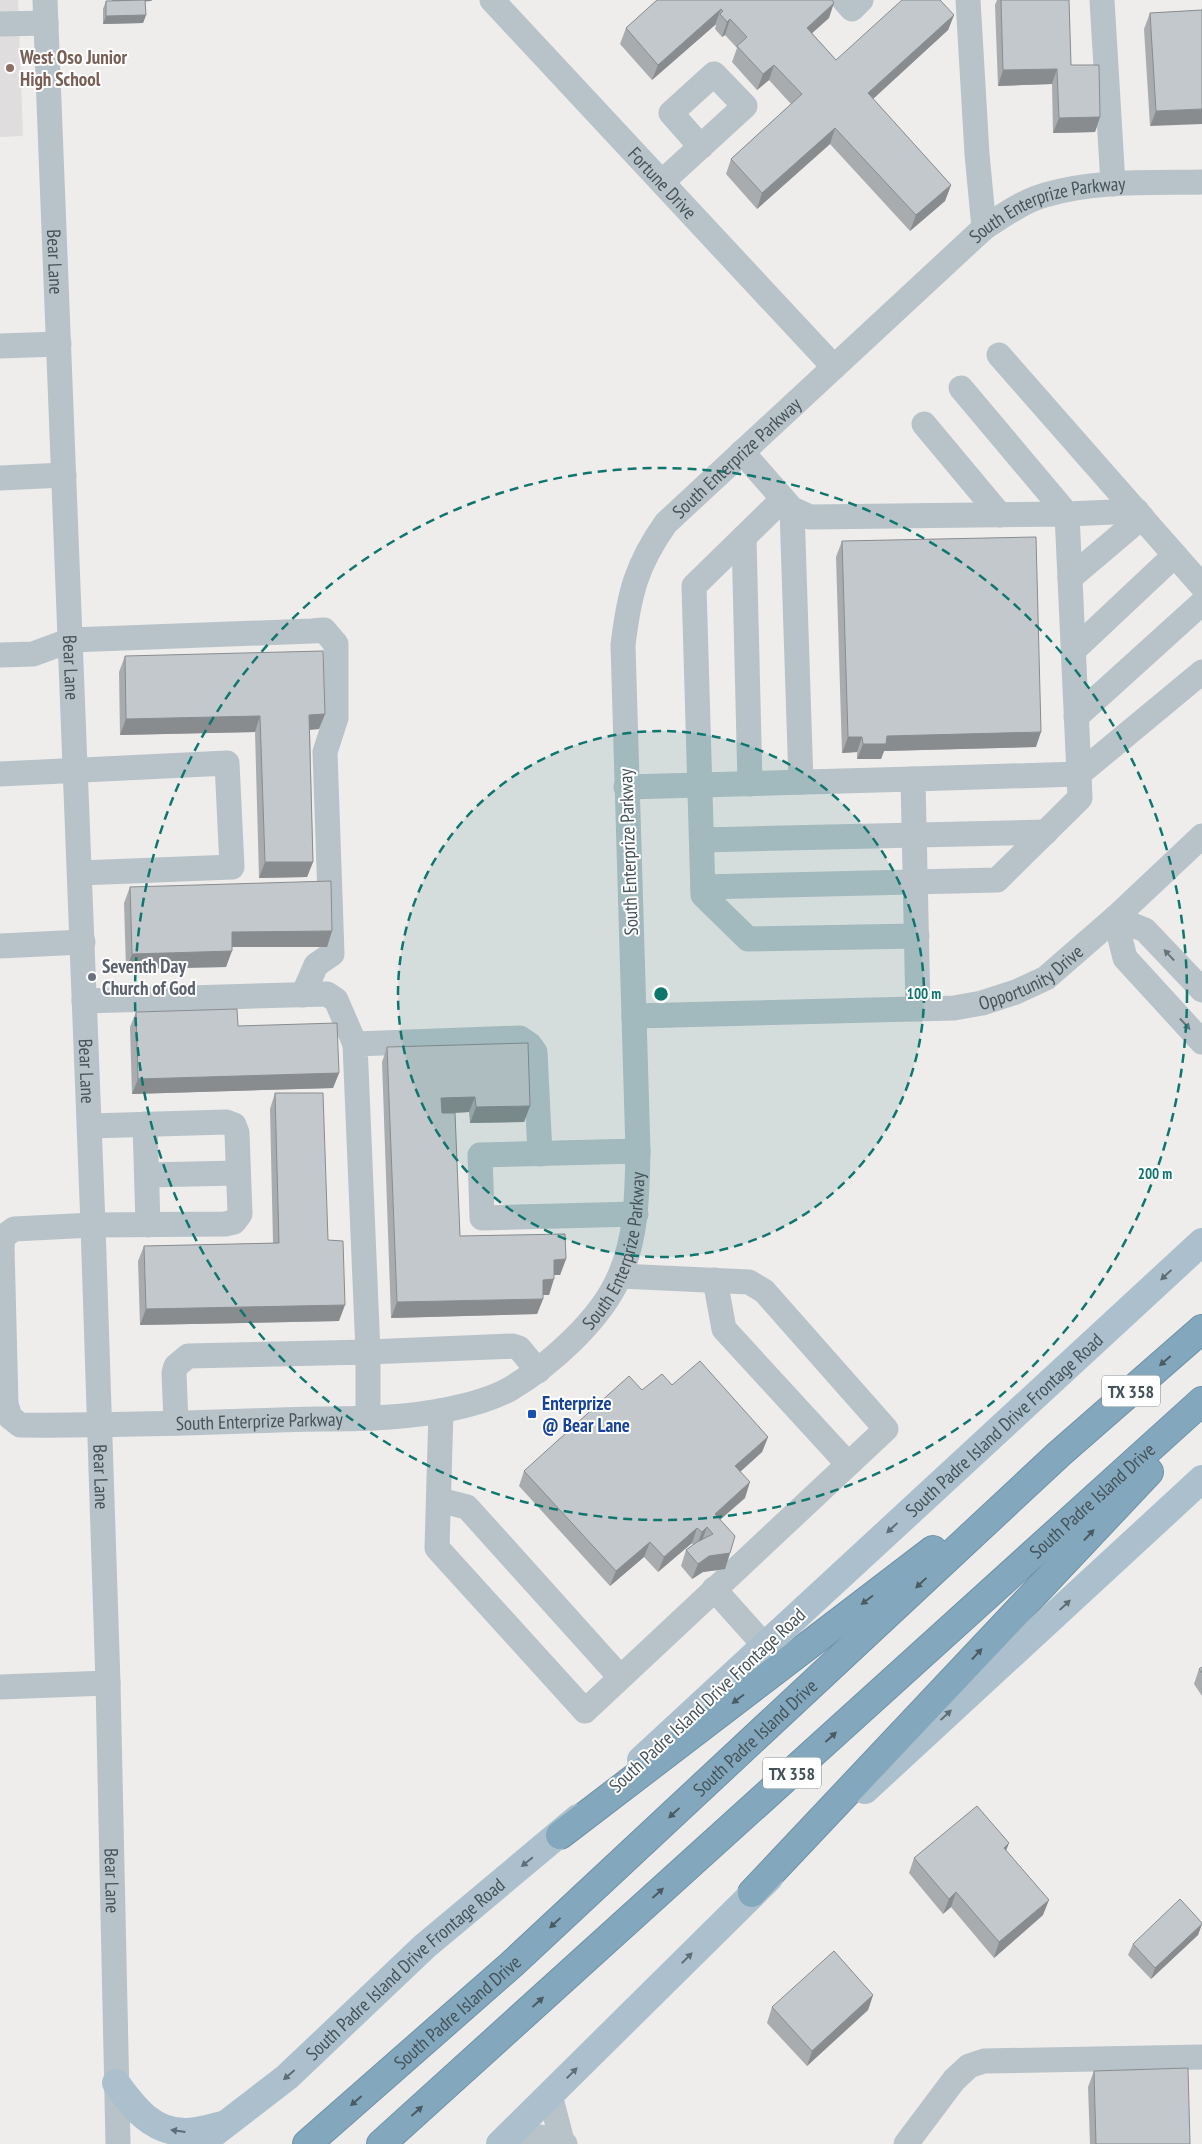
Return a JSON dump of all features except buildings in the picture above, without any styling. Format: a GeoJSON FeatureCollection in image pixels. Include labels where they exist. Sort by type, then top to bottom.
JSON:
{"type":"FeatureCollection","features":[{"type":"Feature","properties":{"kind":"highway","name":"South Padre Island Drive"},"geometry":{"type":"LineString","coordinates":[[307,2144],[511,1965],[1059,1454],[1202,1329]]}},
{"type":"Feature","properties":{"kind":"highway","name":"South Padre Island Drive"},"geometry":{"type":"LineString","coordinates":[[381,2144],[1202,1402]]}},
{"type":"Feature","properties":{"kind":"highway"},"geometry":{"type":"LineString","coordinates":[[752,1893],[1202,1415]]}},
{"type":"Feature","properties":{"kind":"highway"},"geometry":{"type":"LineString","coordinates":[[560,1835],[1059,1454]]}},
{"type":"Feature","properties":{"kind":"main road","name":"South Padre Island Drive Frontage Road"},"geometry":{"type":"LineString","coordinates":[[200,2144],[287,2077],[426,1946],[560,1835],[1202,1242]]}},
{"type":"Feature","properties":{"kind":"main road"},"geometry":{"type":"LineString","coordinates":[[506,2138],[752,1893],[1202,1479]]}},
{"type":"Feature","properties":{"kind":"main road"},"geometry":{"type":"LineString","coordinates":[[116,2083],[146,2120],[164,2128],[188,2132],[226,2125]]}},
{"type":"Feature","properties":{"kind":"street","name":"Fortune Drive"},"geometry":{"type":"LineString","coordinates":[[492,0],[834,367]]}},
{"type":"Feature","properties":{"kind":"street"},"geometry":{"type":"LineString","coordinates":[[844,0],[852,9],[862,0]]}},
{"type":"Feature","properties":{"kind":"street"},"geometry":{"type":"LineString","coordinates":[[968,0],[977,154],[984,228]]}},
{"type":"Feature","properties":{"kind":"street"},"geometry":{"type":"LineString","coordinates":[[1102,0],[1113,184]]}},
{"type":"Feature","properties":{"kind":"street"},"geometry":{"type":"LineString","coordinates":[[0,24],[45,12]]}},
{"type":"Feature","properties":{"kind":"street","name":"Bear Lane"},"geometry":{"type":"LineString","coordinates":[[45,12],[90,1126],[108,1683],[118,2144]]}},
{"type":"Feature","properties":{"kind":"street"},"geometry":{"type":"LineString","coordinates":[[662,182],[701,147]]}},
{"type":"Feature","properties":{"kind":"street","name":"South Enterprize Parkway"},"geometry":{"type":"LineString","coordinates":[[93,1226],[14,1230],[3,1237],[6,1404],[10,1417],[20,1425],[176,1423],[368,1417],[415,1415],[441,1411],[480,1402],[508,1390],[538,1371],[586,1326],[620,1276],[636,1214],[638,1152],[623,645],[628,607],[635,578],[648,547],[666,523],[984,228],[1019,207],[1044,195],[1074,188],[1113,184],[1202,182]]}},
{"type":"Feature","properties":{"kind":"street"},"geometry":{"type":"LineString","coordinates":[[0,346],[59,344]]}},
{"type":"Feature","properties":{"kind":"street"},"geometry":{"type":"LineString","coordinates":[[999,355],[1202,586]]}},
{"type":"Feature","properties":{"kind":"street"},"geometry":{"type":"LineString","coordinates":[[703,887],[997,880],[1080,798],[1067,514],[961,388]]}},
{"type":"Feature","properties":{"kind":"street"},"geometry":{"type":"LineString","coordinates":[[924,424],[1000,514]]}},
{"type":"Feature","properties":{"kind":"street"},"geometry":{"type":"LineString","coordinates":[[742,452],[788,504],[810,517],[1139,514]]}},
{"type":"Feature","properties":{"kind":"street"},"geometry":{"type":"LineString","coordinates":[[0,478],[64,475]]}},
{"type":"Feature","properties":{"kind":"street"},"geometry":{"type":"LineString","coordinates":[[788,504],[744,538],[694,586],[703,895],[748,938],[916,936]]}},
{"type":"Feature","properties":{"kind":"street"},"geometry":{"type":"LineString","coordinates":[[788,504],[801,782]]}},
{"type":"Feature","properties":{"kind":"street"},"geometry":{"type":"LineString","coordinates":[[1070,578],[1139,514]]}},
{"type":"Feature","properties":{"kind":"street"},"geometry":{"type":"LineString","coordinates":[[744,538],[750,784]]}},
{"type":"Feature","properties":{"kind":"street"},"geometry":{"type":"LineString","coordinates":[[1074,650],[1175,555]]}},
{"type":"Feature","properties":{"kind":"street"},"geometry":{"type":"LineString","coordinates":[[1076,717],[1202,603]]}},
{"type":"Feature","properties":{"kind":"street"},"geometry":{"type":"LineString","coordinates":[[0,655],[33,654],[70,640],[324,630],[336,644],[336,718],[325,752],[332,954],[316,965],[302,995]]}},
{"type":"Feature","properties":{"kind":"street"},"geometry":{"type":"LineString","coordinates":[[626,787],[1079,774],[1202,672]]}},
{"type":"Feature","properties":{"kind":"street"},"geometry":{"type":"LineString","coordinates":[[0,774],[227,763],[232,867],[80,873]]}},
{"type":"Feature","properties":{"kind":"street"},"geometry":{"type":"LineString","coordinates":[[913,779],[918,1009]]}},
{"type":"Feature","properties":{"kind":"street"},"geometry":{"type":"LineString","coordinates":[[702,840],[1046,832]]}},
{"type":"Feature","properties":{"kind":"street","name":"Opportunity Drive"},"geometry":{"type":"LineString","coordinates":[[634,1016],[918,1009],[972,1004],[1016,992],[1046,978],[1115,918],[1202,836]]}},
{"type":"Feature","properties":{"kind":"street"},"geometry":{"type":"LineString","coordinates":[[1115,918],[1145,930],[1202,990]]}},
{"type":"Feature","properties":{"kind":"street"},"geometry":{"type":"LineString","coordinates":[[1115,918],[1125,958],[1202,1042]]}},
{"type":"Feature","properties":{"kind":"street"},"geometry":{"type":"LineString","coordinates":[[0,946],[83,942]]}},
{"type":"Feature","properties":{"kind":"street"},"geometry":{"type":"LineString","coordinates":[[84,1001],[327,994],[336,1000],[355,1044],[368,1352],[368,1417]]}},
{"type":"Feature","properties":{"kind":"street"},"geometry":{"type":"LineString","coordinates":[[355,1044],[520,1038],[530,1045],[535,1052],[540,1154]]}},
{"type":"Feature","properties":{"kind":"street"},"geometry":{"type":"LineString","coordinates":[[90,1126],[226,1122],[234,1124],[237,1133],[240,1214],[234,1222],[225,1224],[93,1226]]}},
{"type":"Feature","properties":{"kind":"street"},"geometry":{"type":"LineString","coordinates":[[145,1124],[148,1225]]}},
{"type":"Feature","properties":{"kind":"street"},"geometry":{"type":"LineString","coordinates":[[636,1214],[482,1218],[480,1155],[638,1152]]}},
{"type":"Feature","properties":{"kind":"street"},"geometry":{"type":"LineString","coordinates":[[147,1175],[238,1173]]}},
{"type":"Feature","properties":{"kind":"street"},"geometry":{"type":"LineString","coordinates":[[441,1411],[438,1548],[584,1711],[886,1429],[764,1291],[749,1282],[620,1276]]}},
{"type":"Feature","properties":{"kind":"street"},"geometry":{"type":"LineString","coordinates":[[715,1280],[724,1329],[848,1464]]}},
{"type":"Feature","properties":{"kind":"street"},"geometry":{"type":"LineString","coordinates":[[176,1423],[174,1373],[176,1366],[188,1356],[368,1352],[513,1346],[519,1348],[538,1371]]}},
{"type":"Feature","properties":{"kind":"street"},"geometry":{"type":"LineString","coordinates":[[439,1500],[467,1507],[620,1677]]}},
{"type":"Feature","properties":{"kind":"street"},"geometry":{"type":"LineString","coordinates":[[714,1589],[765,1646]]}},
{"type":"Feature","properties":{"kind":"street"},"geometry":{"type":"LineString","coordinates":[[0,1688],[108,1683]]}},
{"type":"Feature","properties":{"kind":"street"},"geometry":{"type":"LineString","coordinates":[[906,2144],[954,2080],[970,2066],[984,2060],[1202,2057]]}},
{"type":"Feature","properties":{"kind":"street"},"geometry":{"type":"LineString","coordinates":[[506,2138],[564,2142],[550,2094]]}},
{"type":"Feature","properties":{"kind":"shaded area","name":"West Oso Junior High School"},"geometry":{"type":"Polygon","coordinates":[[[0,0],[18,0],[23,136],[0,137],[0,0]]]}},
{"type":"Feature","properties":{"kind":"place","name":"West Oso Junior High School"},"geometry":{"type":"Point","coordinates":[10,68]}},
{"type":"Feature","properties":{"kind":"place","name":"Seventh Day Church of God"},"geometry":{"type":"Point","coordinates":[92,977]}},
{"type":"Feature","properties":{"kind":"place","name":"Enterprize @ Bear Lane"},"geometry":{"type":"Point","coordinates":[532,1414]}}]}
